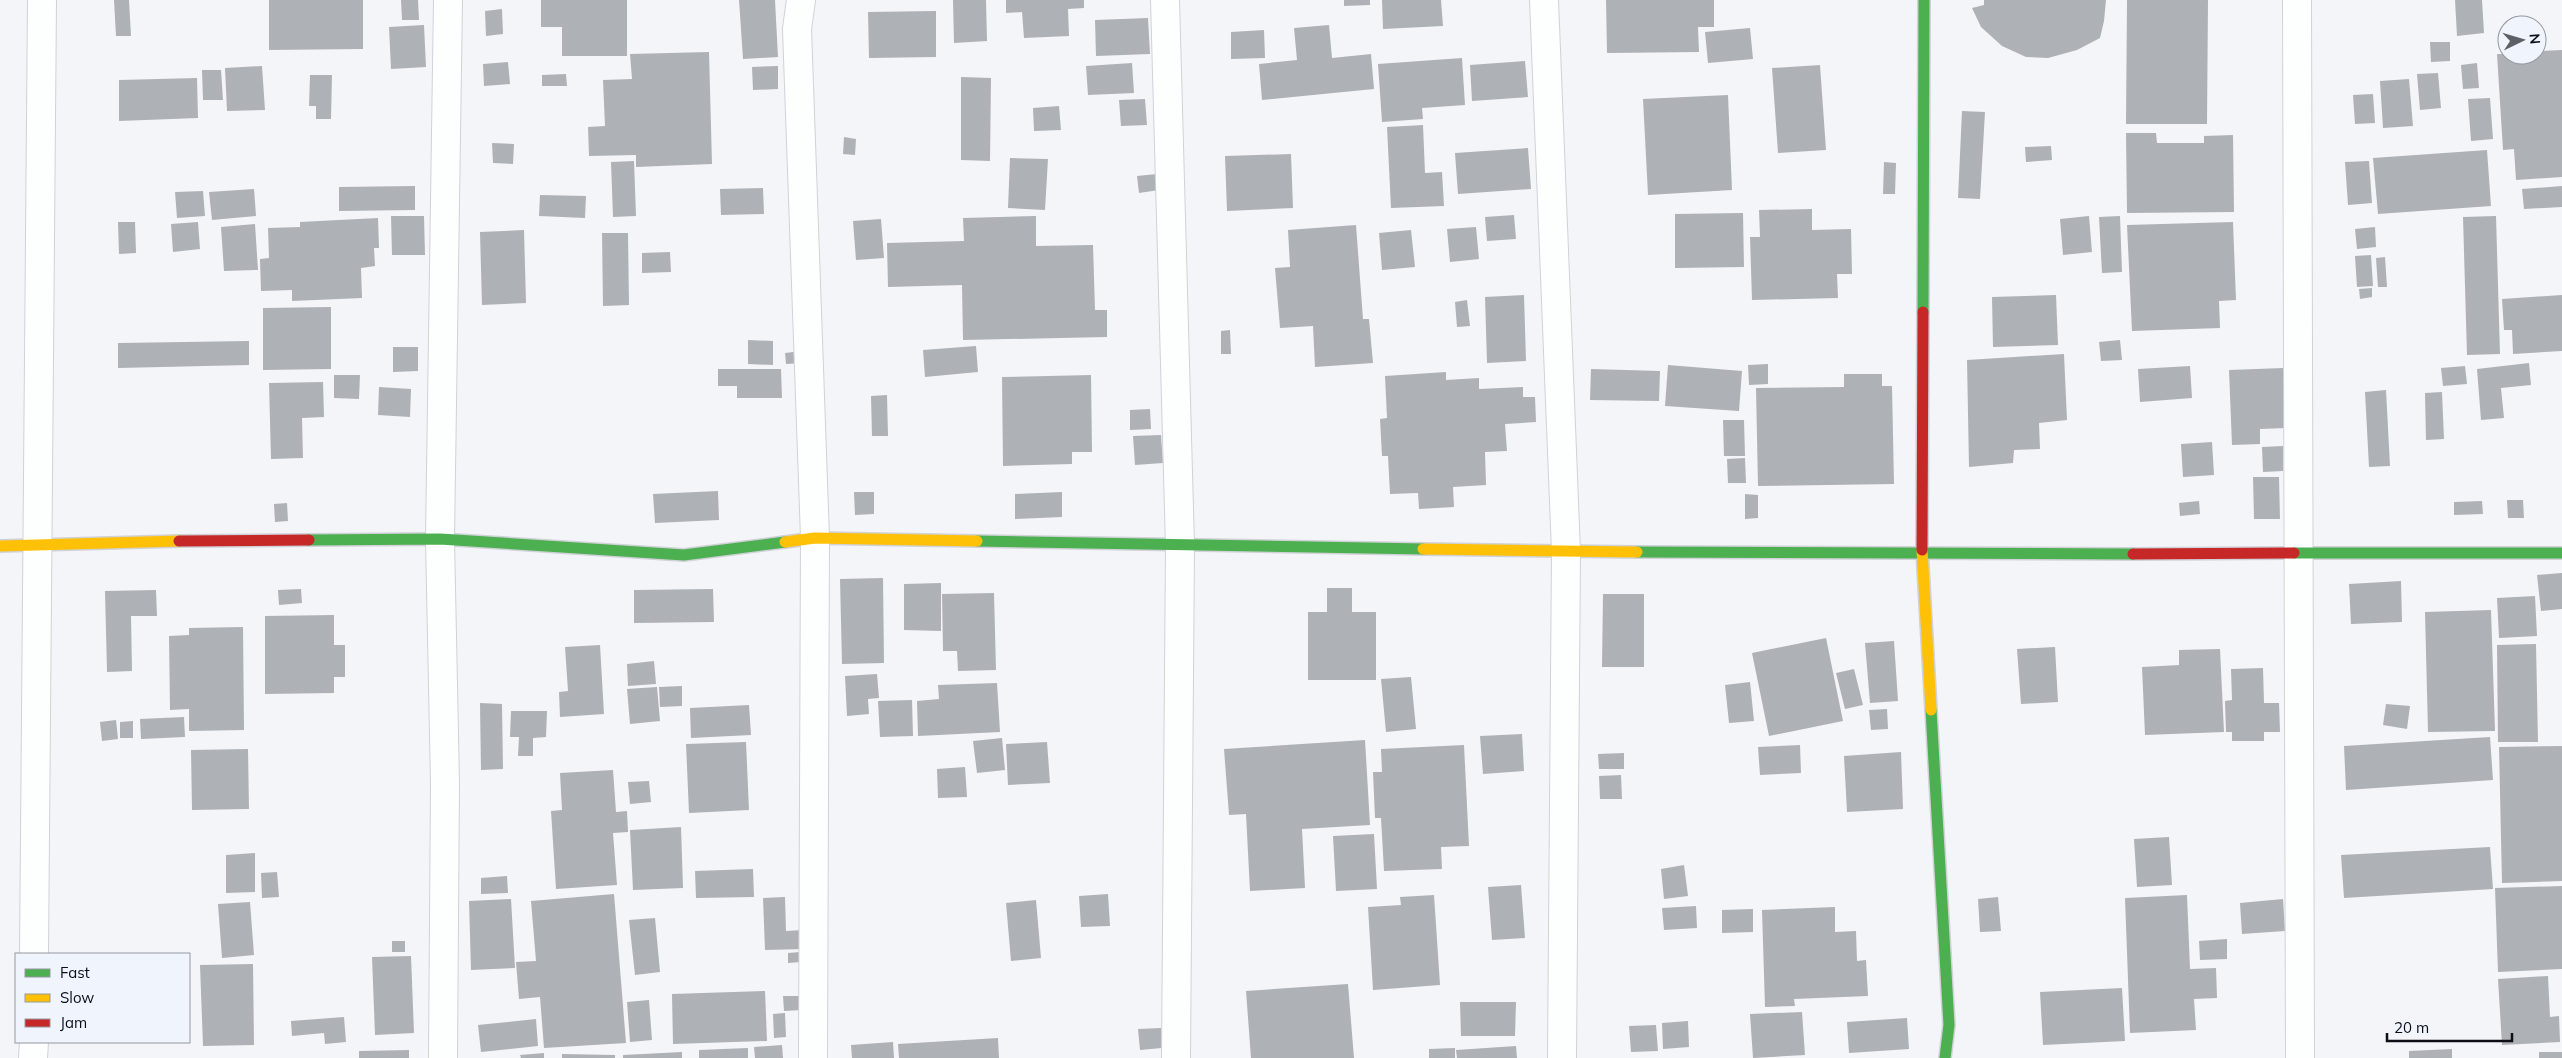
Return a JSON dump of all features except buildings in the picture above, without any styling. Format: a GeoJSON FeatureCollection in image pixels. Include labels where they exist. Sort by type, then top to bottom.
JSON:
{"type":"FeatureCollection","features":[{"type":"Feature","properties":{"kind":"street"},"geometry":{"type":"LineString","coordinates":[[34,953],[42,0]]}},
{"type":"Feature","properties":{"kind":"street"},"geometry":{"type":"LineString","coordinates":[[443,1058],[445,783],[440,539],[448,0]]}},
{"type":"Feature","properties":{"kind":"street"},"geometry":{"type":"LineString","coordinates":[[801,0],[797,29],[815,538],[813,1058]]}},
{"type":"Feature","properties":{"kind":"street"},"geometry":{"type":"LineString","coordinates":[[1165,0],[1180,546],[1176,1058]]}},
{"type":"Feature","properties":{"kind":"street"},"geometry":{"type":"LineString","coordinates":[[1544,0],[1566,552],[1562,1058]]}},
{"type":"Feature","properties":{"kind":"street"},"geometry":{"type":"LineString","coordinates":[[1924,0],[1922,554],[1949,1025],[1945,1058]]}},
{"type":"Feature","properties":{"kind":"street"},"geometry":{"type":"LineString","coordinates":[[2297,0],[2300,1058]]}},
{"type":"Feature","properties":{"kind":"street"},"geometry":{"type":"LineString","coordinates":[[0,546],[37,543],[440,539],[684,555],[815,538],[1566,552],[1922,554],[2562,553]]}},
{"type":"Feature","properties":{"kind":"street"},"geometry":{"type":"LineString","coordinates":[[34,1043],[34,1058]]}},
{"type":"Feature","properties":{"kind":"traffic: fast"},"geometry":{"type":"LineString","coordinates":[[1923,312],[1924,0]]}},
{"type":"Feature","properties":{"kind":"traffic: fast"},"geometry":{"type":"LineString","coordinates":[[309,540],[440,539],[684,555],[785,542]]}},
{"type":"Feature","properties":{"kind":"traffic: fast"},"geometry":{"type":"LineString","coordinates":[[977,541],[1423,549]]}},
{"type":"Feature","properties":{"kind":"traffic: fast"},"geometry":{"type":"LineString","coordinates":[[1637,552],[2133,554]]}},
{"type":"Feature","properties":{"kind":"traffic: fast"},"geometry":{"type":"LineString","coordinates":[[2294,553],[2562,553]]}},
{"type":"Feature","properties":{"kind":"traffic: fast"},"geometry":{"type":"LineString","coordinates":[[1931,710],[1949,1025],[1945,1058]]}},
{"type":"Feature","properties":{"kind":"traffic: slow"},"geometry":{"type":"LineString","coordinates":[[785,542],[815,538],[977,541]]}},
{"type":"Feature","properties":{"kind":"traffic: slow"},"geometry":{"type":"LineString","coordinates":[[0,546],[179,541]]}},
{"type":"Feature","properties":{"kind":"traffic: slow"},"geometry":{"type":"LineString","coordinates":[[1423,549],[1637,552]]}},
{"type":"Feature","properties":{"kind":"traffic: slow"},"geometry":{"type":"LineString","coordinates":[[1922,550],[1931,710]]}},
{"type":"Feature","properties":{"kind":"traffic: jam"},"geometry":{"type":"LineString","coordinates":[[1922,550],[1923,312]]}},
{"type":"Feature","properties":{"kind":"traffic: jam"},"geometry":{"type":"LineString","coordinates":[[179,541],[309,540]]}},
{"type":"Feature","properties":{"kind":"traffic: jam"},"geometry":{"type":"LineString","coordinates":[[2133,554],[2294,553]]}}]}
